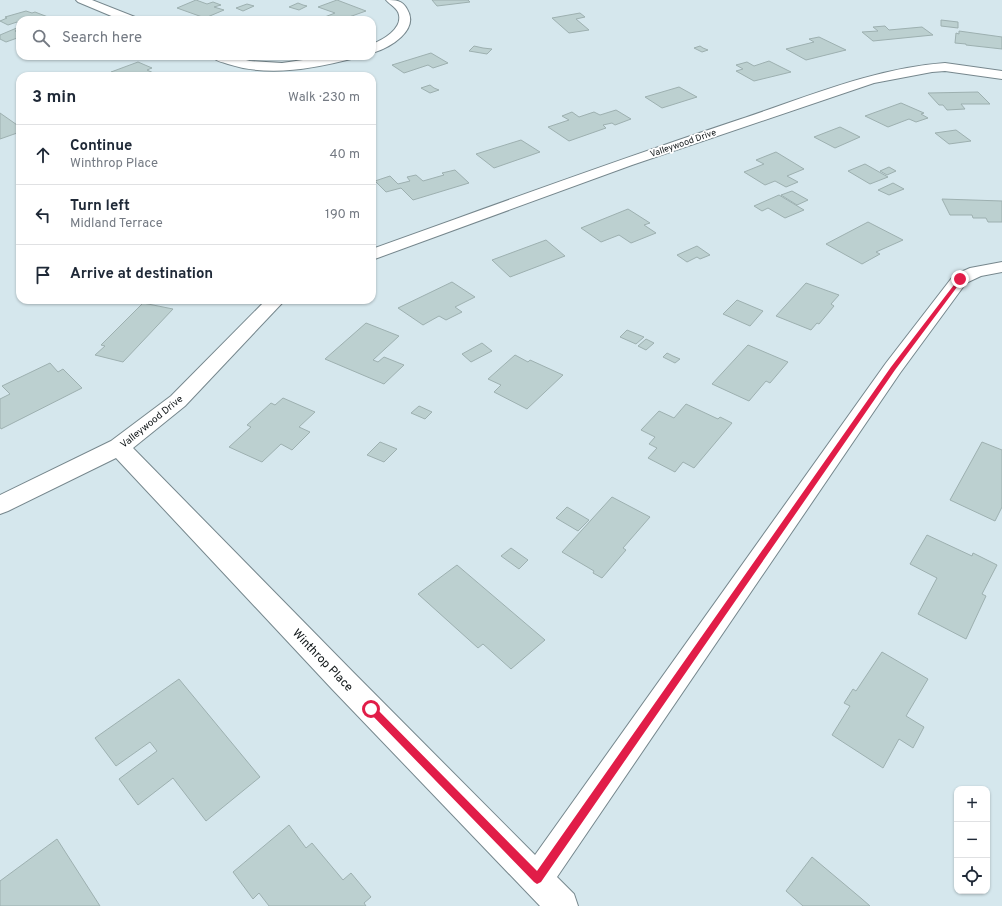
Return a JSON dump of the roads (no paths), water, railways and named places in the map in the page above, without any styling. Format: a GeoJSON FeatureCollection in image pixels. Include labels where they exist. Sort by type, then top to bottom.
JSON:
{"type":"FeatureCollection","features":[{"type":"Feature","properties":{"kind":"street"},"geometry":{"type":"LineString","coordinates":[[82,0],[121,16]]}},
{"type":"Feature","properties":{"kind":"street"},"geometry":{"type":"LineString","coordinates":[[376,47],[391,40],[403,28],[405,14],[402,8],[392,0]]}},
{"type":"Feature","properties":{"kind":"street"},"geometry":{"type":"LineString","coordinates":[[230,60],[245,65],[276,68],[305,65],[328,60]]}},
{"type":"Feature","properties":{"kind":"street","name":"Valleywood Drive"},"geometry":{"type":"LineString","coordinates":[[376,254],[627,162],[871,80],[932,68],[945,67],[1002,75]]}},
{"type":"Feature","properties":{"kind":"street"},"geometry":{"type":"LineString","coordinates":[[537,879],[893,368],[960,279],[976,272],[1002,267]]}},
{"type":"Feature","properties":{"kind":"street","name":"Valleywood Drive"},"geometry":{"type":"LineString","coordinates":[[0,505],[119,447],[178,401],[272,304]]}},
{"type":"Feature","properties":{"kind":"street","name":"Winthrop Place"},"geometry":{"type":"LineString","coordinates":[[119,447],[342,680],[562,906]]}}]}
